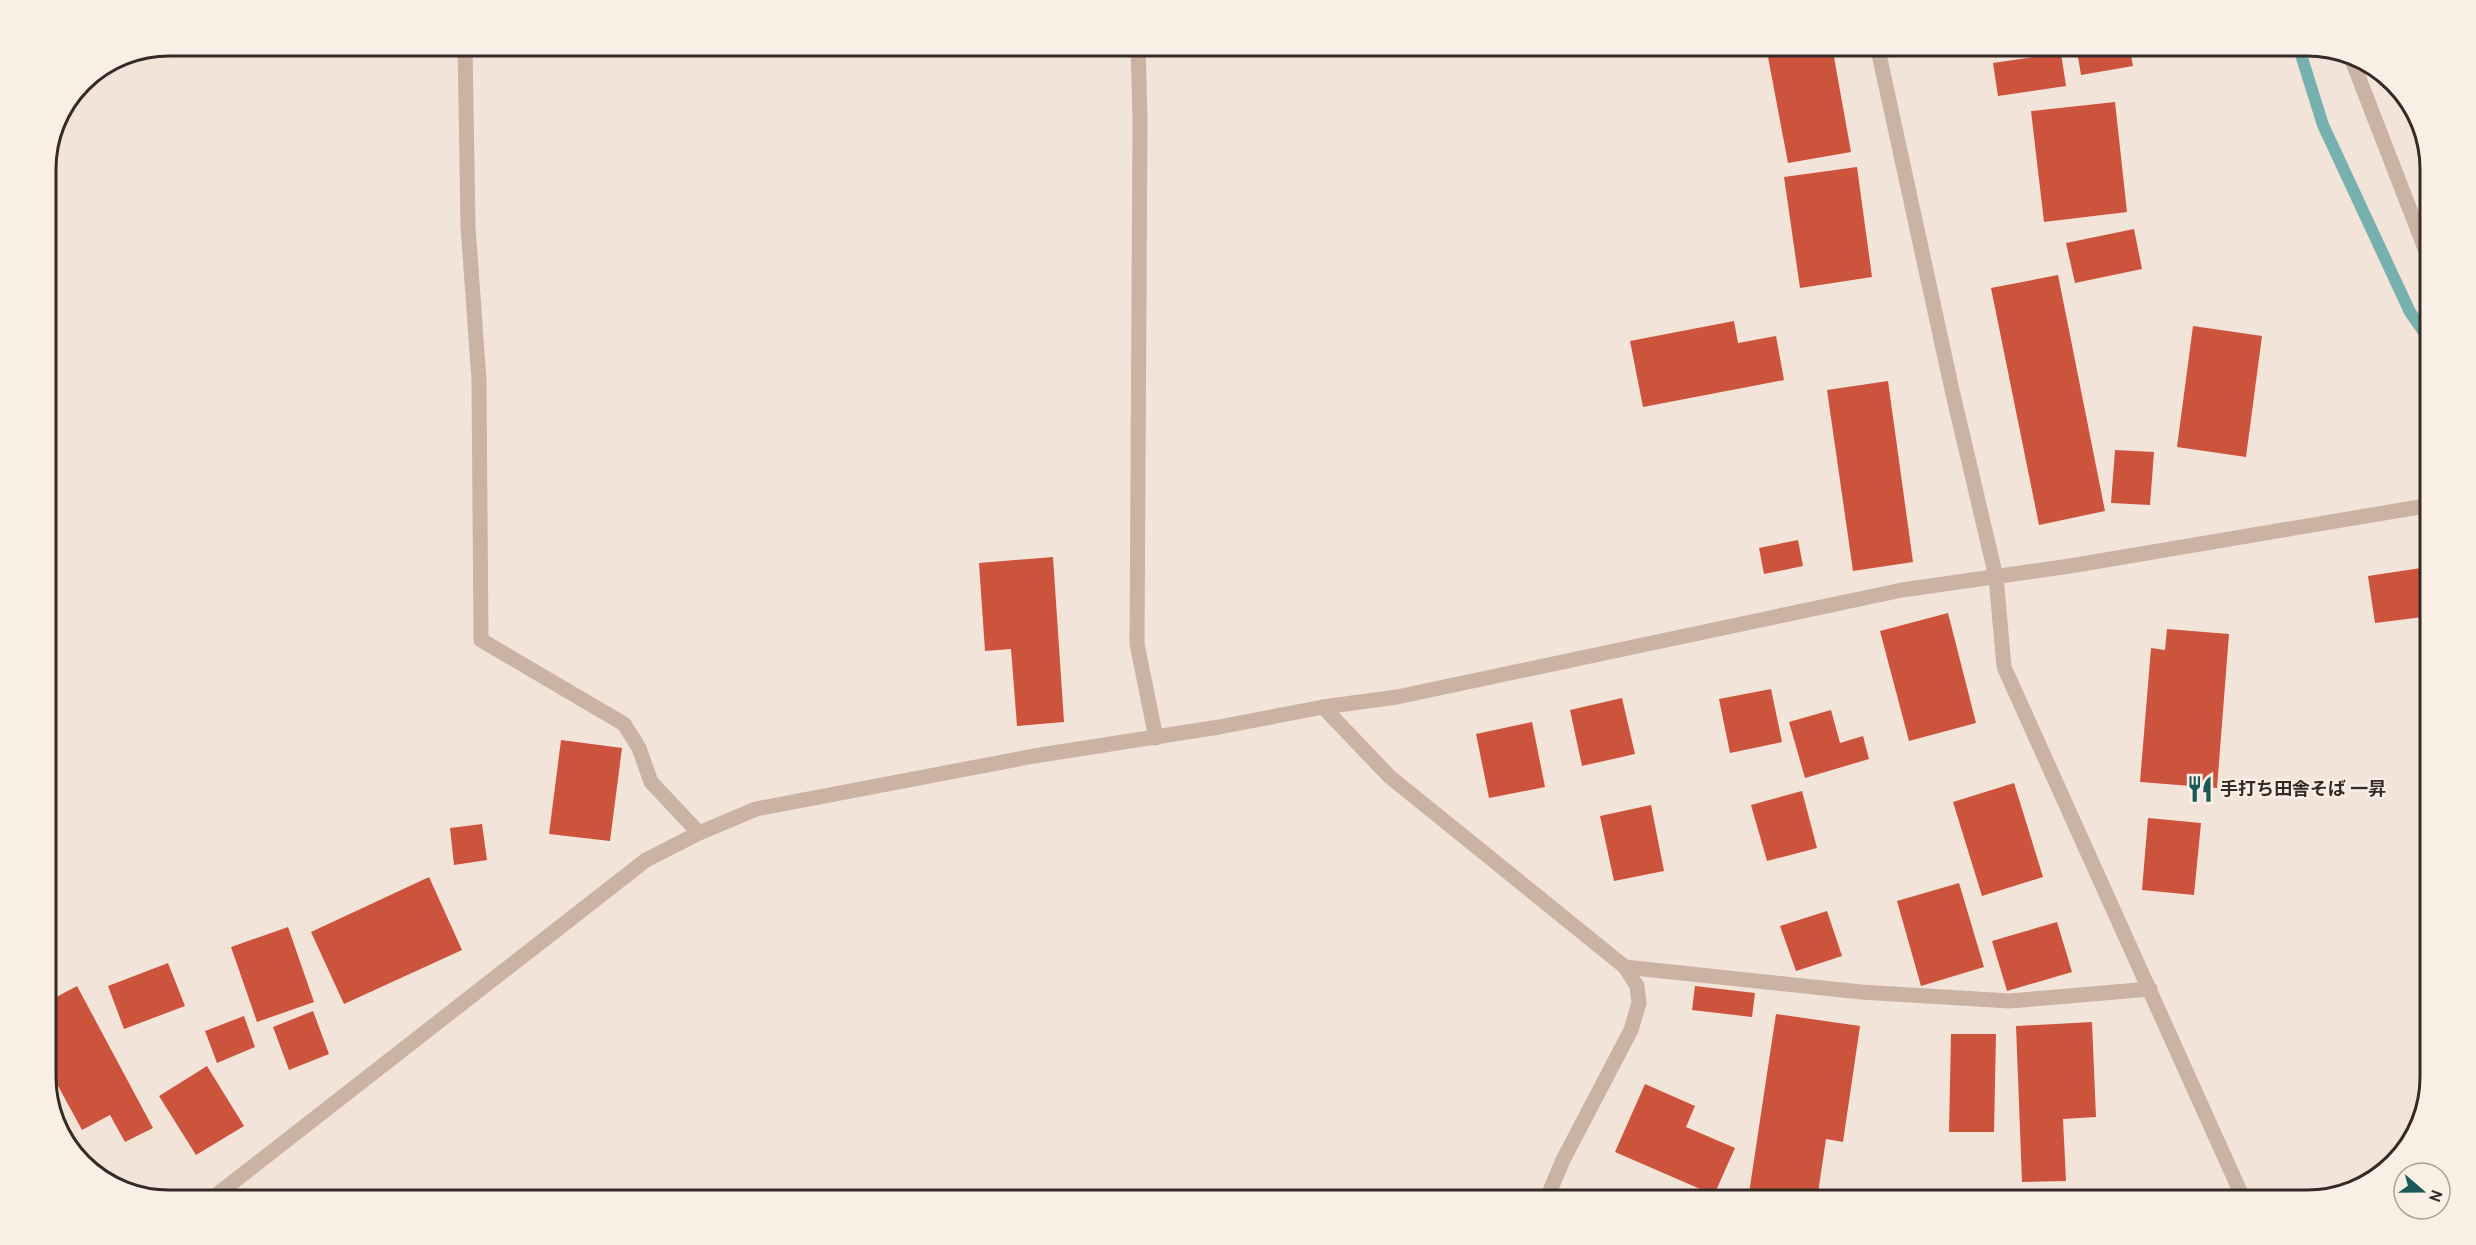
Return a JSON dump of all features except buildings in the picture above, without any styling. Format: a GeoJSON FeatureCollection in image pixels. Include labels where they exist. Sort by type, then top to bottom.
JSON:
{"type":"FeatureCollection","features":[{"type":"Feature","properties":{"kind":"street"},"geometry":{"type":"LineString","coordinates":[[465,56],[468,226],[479,380],[481,640],[624,724],[639,748],[651,782],[699,833]]}},
{"type":"Feature","properties":{"kind":"street"},"geometry":{"type":"LineString","coordinates":[[1138,56],[1140,132],[1137,644],[1156,738]]}},
{"type":"Feature","properties":{"kind":"street"},"geometry":{"type":"LineString","coordinates":[[1879,56],[1952,390],[1996,577],[2004,667],[2240,1190]]}},
{"type":"Feature","properties":{"kind":"street"},"geometry":{"type":"LineString","coordinates":[[2354,66],[2420,236]]}},
{"type":"Feature","properties":{"kind":"street"},"geometry":{"type":"LineString","coordinates":[[226,1190],[646,860],[699,833],[756,809],[1034,756],[1156,738],[1323,707],[1397,697],[1902,590],[1996,577],[2420,507]]}},
{"type":"Feature","properties":{"kind":"street"},"geometry":{"type":"LineString","coordinates":[[1323,707],[1389,777],[1625,967],[1637,986],[1639,1003],[1631,1030],[1563,1160],[1550,1190]]}},
{"type":"Feature","properties":{"kind":"street"},"geometry":{"type":"LineString","coordinates":[[1625,967],[1861,992],[2010,1001],[2150,989]]}},
{"type":"Feature","properties":{"kind":"waterway"},"geometry":{"type":"LineString","coordinates":[[2301,56],[2323,125],[2410,312],[2420,326]]}},
{"type":"Feature","properties":{"kind":"place","name":"手打ち田舎そば 一昇"},"geometry":{"type":"Point","coordinates":[2200,789]}}]}
